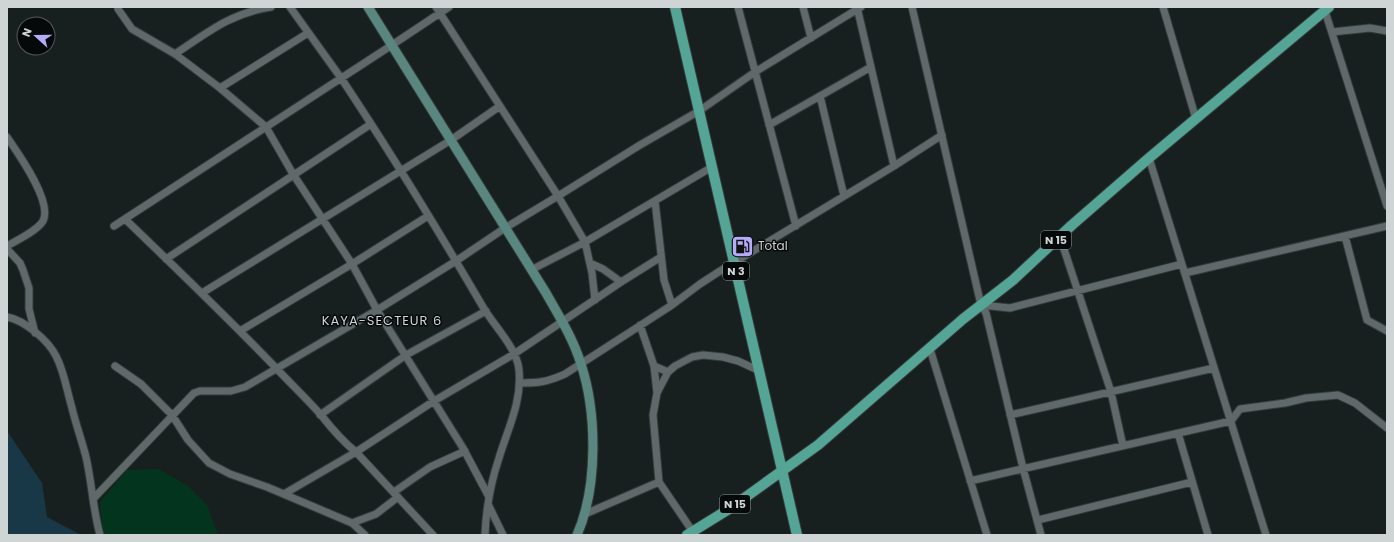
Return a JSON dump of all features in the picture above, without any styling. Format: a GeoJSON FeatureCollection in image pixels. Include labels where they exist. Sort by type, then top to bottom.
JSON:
{"type":"FeatureCollection","features":[{"type":"Feature","properties":{"kind":"main road"},"geometry":{"type":"LineString","coordinates":[[368,7],[563,322],[581,363],[593,415],[592,463],[585,514],[577,535]]}},
{"type":"Feature","properties":{"kind":"main road","name":"N 3"},"geometry":{"type":"LineString","coordinates":[[675,7],[797,535]]}},
{"type":"Feature","properties":{"kind":"main road","name":"N 15"},"geometry":{"type":"LineString","coordinates":[[690,533],[729,508],[818,445],[981,305],[1013,280],[1149,158],[1326,8]]}},
{"type":"Feature","properties":{"kind":"street"},"geometry":{"type":"LineString","coordinates":[[175,54],[232,17],[271,7]]}},
{"type":"Feature","properties":{"kind":"street"},"geometry":{"type":"LineString","coordinates":[[290,7],[371,124],[514,354],[520,383],[513,418],[498,458],[489,500],[485,535]]}},
{"type":"Feature","properties":{"kind":"street"},"geometry":{"type":"LineString","coordinates":[[114,226],[392,45],[438,10],[448,7]]}},
{"type":"Feature","properties":{"kind":"street"},"geometry":{"type":"LineString","coordinates":[[738,7],[796,226]]}},
{"type":"Feature","properties":{"kind":"street"},"geometry":{"type":"LineString","coordinates":[[803,7],[811,38]]}},
{"type":"Feature","properties":{"kind":"street"},"geometry":{"type":"LineString","coordinates":[[912,7],[981,305],[986,313],[1023,468],[1042,535]]}},
{"type":"Feature","properties":{"kind":"street"},"geometry":{"type":"LineString","coordinates":[[1163,7],[1196,119]]}},
{"type":"Feature","properties":{"kind":"street"},"geometry":{"type":"LineString","coordinates":[[93,499],[194,393],[200,391],[231,391],[245,387],[377,310],[456,261],[505,228],[640,145],[699,111],[755,72],[859,8],[894,166]]}},
{"type":"Feature","properties":{"kind":"street"},"geometry":{"type":"LineString","coordinates":[[1326,8],[1332,32],[1387,206]]}},
{"type":"Feature","properties":{"kind":"street"},"geometry":{"type":"LineString","coordinates":[[118,9],[132,28],[175,54],[220,88],[266,127],[321,220],[352,264],[377,310],[465,451],[504,535]]}},
{"type":"Feature","properties":{"kind":"street"},"geometry":{"type":"LineString","coordinates":[[438,10],[558,196],[585,242],[590,263],[595,300]]}},
{"type":"Feature","properties":{"kind":"street"},"geometry":{"type":"LineString","coordinates":[[1332,32],[1370,28],[1387,32]]}},
{"type":"Feature","properties":{"kind":"street"},"geometry":{"type":"LineString","coordinates":[[220,88],[308,33]]}},
{"type":"Feature","properties":{"kind":"street"},"geometry":{"type":"LineString","coordinates":[[769,125],[871,67]]}},
{"type":"Feature","properties":{"kind":"street"},"geometry":{"type":"LineString","coordinates":[[820,96],[844,196]]}},
{"type":"Feature","properties":{"kind":"street"},"geometry":{"type":"LineString","coordinates":[[202,293],[401,171],[500,106]]}},
{"type":"Feature","properties":{"kind":"street"},"geometry":{"type":"LineString","coordinates":[[166,259],[371,124]]}},
{"type":"Feature","properties":{"kind":"street"},"geometry":{"type":"LineString","coordinates":[[520,383],[550,380],[581,363],[672,305],[700,284],[894,166],[942,135]]}},
{"type":"Feature","properties":{"kind":"street"},"geometry":{"type":"LineString","coordinates":[[7,137],[32,175],[40,192],[44,208],[42,222],[7,247],[20,263],[29,288],[29,309],[35,333]]}},
{"type":"Feature","properties":{"kind":"street"},"geometry":{"type":"LineString","coordinates":[[1149,158],[1266,535]]}},
{"type":"Feature","properties":{"kind":"street"},"geometry":{"type":"LineString","coordinates":[[531,270],[585,242],[712,167]]}},
{"type":"Feature","properties":{"kind":"street"},"geometry":{"type":"LineString","coordinates":[[655,201],[664,280],[672,305]]}},
{"type":"Feature","properties":{"kind":"street"},"geometry":{"type":"LineString","coordinates":[[240,332],[428,216]]}},
{"type":"Feature","properties":{"kind":"street"},"geometry":{"type":"LineString","coordinates":[[125,219],[202,293],[276,368],[320,415],[340,439],[356,452],[433,535]]}},
{"type":"Feature","properties":{"kind":"street"},"geometry":{"type":"LineString","coordinates":[[1185,273],[1387,226]]}},
{"type":"Feature","properties":{"kind":"street"},"geometry":{"type":"LineString","coordinates":[[1345,236],[1367,320],[1387,331]]}},
{"type":"Feature","properties":{"kind":"street"},"geometry":{"type":"LineString","coordinates":[[1060,237],[1111,392],[1123,446]]}},
{"type":"Feature","properties":{"kind":"street"},"geometry":{"type":"LineString","coordinates":[[284,494],[356,452],[434,401],[514,354],[661,257]]}},
{"type":"Feature","properties":{"kind":"street"},"geometry":{"type":"LineString","coordinates":[[590,263],[603,269],[621,282]]}},
{"type":"Feature","properties":{"kind":"street"},"geometry":{"type":"LineString","coordinates":[[981,305],[1010,308],[1182,264]]}},
{"type":"Feature","properties":{"kind":"street"},"geometry":{"type":"LineString","coordinates":[[320,415],[406,355],[486,311]]}},
{"type":"Feature","properties":{"kind":"street"},"geometry":{"type":"LineString","coordinates":[[7,317],[23,324],[35,333],[50,346],[56,356],[86,455],[94,512],[100,535]]}},
{"type":"Feature","properties":{"kind":"street"},"geometry":{"type":"LineString","coordinates":[[640,325],[654,366],[657,393]]}},
{"type":"Feature","properties":{"kind":"street"},"geometry":{"type":"LineString","coordinates":[[930,349],[986,535]]}},
{"type":"Feature","properties":{"kind":"street"},"geometry":{"type":"LineString","coordinates":[[690,533],[659,482],[653,421],[654,404],[657,393],[668,372],[692,356],[703,355],[723,357],[738,361],[760,371]]}},
{"type":"Feature","properties":{"kind":"street"},"geometry":{"type":"LineString","coordinates":[[115,366],[141,384],[172,415],[188,440],[209,463],[230,474],[284,494],[352,523],[365,535]]}},
{"type":"Feature","properties":{"kind":"street"},"geometry":{"type":"LineString","coordinates":[[654,366],[668,372]]}},
{"type":"Feature","properties":{"kind":"street"},"geometry":{"type":"LineString","coordinates":[[1010,416],[1214,368]]}},
{"type":"Feature","properties":{"kind":"street"},"geometry":{"type":"LineString","coordinates":[[970,480],[1231,421],[1240,409],[1285,403],[1306,398],[1338,395],[1355,403],[1387,428]]}},
{"type":"Feature","properties":{"kind":"street"},"geometry":{"type":"LineString","coordinates":[[1178,433],[1206,534]]}},
{"type":"Feature","properties":{"kind":"street"},"geometry":{"type":"LineString","coordinates":[[352,523],[376,514],[396,495],[430,467],[465,451]]}},
{"type":"Feature","properties":{"kind":"street"},"geometry":{"type":"LineString","coordinates":[[585,514],[659,482]]}},
{"type":"Feature","properties":{"kind":"street"},"geometry":{"type":"LineString","coordinates":[[1038,520],[1192,482]]}},
{"type":"Feature","properties":{"kind":"green space"},"geometry":{"type":"Polygon","coordinates":[[[159,469],[188,486],[207,505],[218,535],[103,535],[100,502],[127,470],[159,469]]]}},
{"type":"Feature","properties":{"kind":"water"},"geometry":{"type":"Polygon","coordinates":[[[7,431],[42,483],[47,517],[81,535],[7,535],[7,431]]]}},
{"type":"Feature","properties":{"kind":"place","name":"Total"},"geometry":{"type":"Point","coordinates":[742,246]}},
{"type":"Feature","properties":{"kind":"district","name":"KAYA-SECTEUR 6"},"geometry":{"type":"Point","coordinates":[382,320]}}]}
